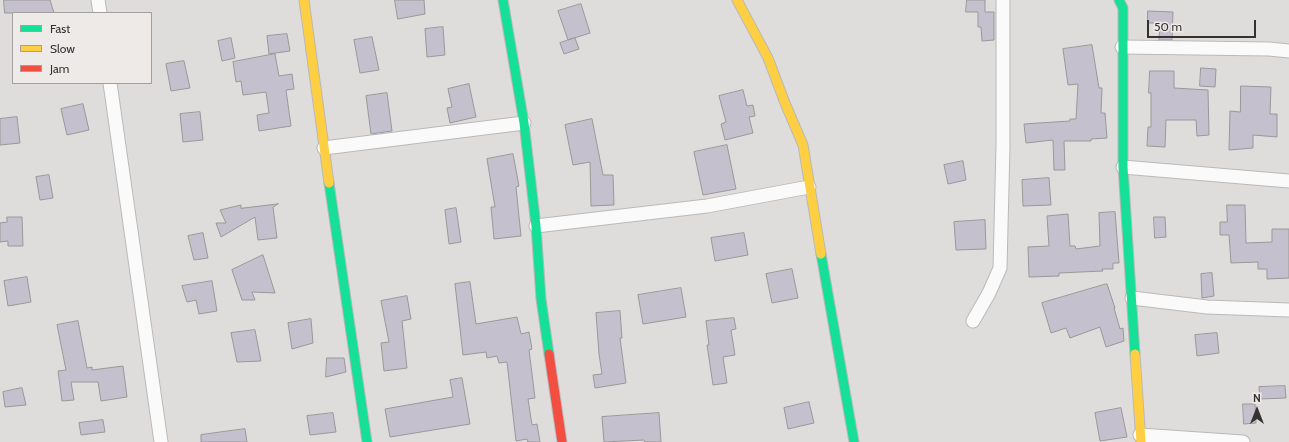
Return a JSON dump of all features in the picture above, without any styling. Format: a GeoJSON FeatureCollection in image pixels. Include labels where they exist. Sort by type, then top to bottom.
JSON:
{"type":"FeatureCollection","features":[{"type":"Feature","properties":{"kind":"street"},"geometry":{"type":"LineString","coordinates":[[98,0],[100,12]]}},
{"type":"Feature","properties":{"kind":"street"},"geometry":{"type":"LineString","coordinates":[[304,0],[367,442]]}},
{"type":"Feature","properties":{"kind":"street"},"geometry":{"type":"LineString","coordinates":[[503,0],[524,123],[536,226],[541,299],[562,442]]}},
{"type":"Feature","properties":{"kind":"street"},"geometry":{"type":"LineString","coordinates":[[736,0],[768,58],[803,145],[854,442]]}},
{"type":"Feature","properties":{"kind":"street"},"geometry":{"type":"LineString","coordinates":[[972,320],[989,293],[1000,268],[1003,146],[1003,0]]}},
{"type":"Feature","properties":{"kind":"street"},"geometry":{"type":"LineString","coordinates":[[1119,0],[1123,8],[1122,47],[1124,167],[1141,438],[1244,442]]}},
{"type":"Feature","properties":{"kind":"street"},"geometry":{"type":"LineString","coordinates":[[1122,47],[1261,49],[1289,51]]}},
{"type":"Feature","properties":{"kind":"street"},"geometry":{"type":"LineString","coordinates":[[110,84],[161,442]]}},
{"type":"Feature","properties":{"kind":"street"},"geometry":{"type":"LineString","coordinates":[[324,148],[524,123]]}},
{"type":"Feature","properties":{"kind":"street"},"geometry":{"type":"LineString","coordinates":[[1124,167],[1289,180]]}},
{"type":"Feature","properties":{"kind":"street"},"geometry":{"type":"LineString","coordinates":[[536,226],[707,206],[809,187]]}},
{"type":"Feature","properties":{"kind":"street"},"geometry":{"type":"LineString","coordinates":[[1132,298],[1207,306],[1289,310]]}},
{"type":"Feature","properties":{"kind":"building"},"geometry":{"type":"Polygon","coordinates":[[[4,0],[50,0],[54,12],[12,12],[5,13],[4,0]]]}},
{"type":"Feature","properties":{"kind":"building"},"geometry":{"type":"Polygon","coordinates":[[[395,0],[424,0],[425,14],[398,19],[395,0]]]}},
{"type":"Feature","properties":{"kind":"building"},"geometry":{"type":"Polygon","coordinates":[[[967,0],[985,0],[985,12],[994,12],[994,40],[982,41],[981,27],[978,27],[978,12],[966,12],[967,0]]]}},
{"type":"Feature","properties":{"kind":"building"},"geometry":{"type":"Polygon","coordinates":[[[581,4],[590,33],[568,40],[558,11],[581,4]]]}},
{"type":"Feature","properties":{"kind":"building"},"geometry":{"type":"Polygon","coordinates":[[[1148,11],[1173,12],[1172,40],[1159,40],[1160,23],[1148,23],[1148,11]]]}},
{"type":"Feature","properties":{"kind":"building"},"geometry":{"type":"Polygon","coordinates":[[[443,27],[445,55],[427,57],[425,29],[443,27]]]}},
{"type":"Feature","properties":{"kind":"building"},"geometry":{"type":"Polygon","coordinates":[[[287,34],[290,51],[269,54],[267,36],[287,34]]]}},
{"type":"Feature","properties":{"kind":"building"},"geometry":{"type":"Polygon","coordinates":[[[372,37],[379,70],[360,73],[354,40],[372,37]]]}},
{"type":"Feature","properties":{"kind":"building"},"geometry":{"type":"Polygon","coordinates":[[[231,38],[235,58],[222,61],[218,41],[231,38]]]}},
{"type":"Feature","properties":{"kind":"building"},"geometry":{"type":"Polygon","coordinates":[[[575,38],[579,49],[564,54],[560,43],[575,38]]]}},
{"type":"Feature","properties":{"kind":"building"},"geometry":{"type":"Polygon","coordinates":[[[1092,45],[1099,88],[1102,88],[1101,113],[1105,113],[1107,138],[1091,139],[1091,141],[1064,141],[1065,170],[1054,170],[1053,140],[1026,143],[1024,124],[1070,121],[1070,119],[1076,119],[1078,84],[1068,85],[1063,49],[1092,45]]]}},
{"type":"Feature","properties":{"kind":"building"},"geometry":{"type":"Polygon","coordinates":[[[275,54],[279,76],[292,74],[294,89],[286,90],[291,126],[259,131],[257,115],[269,113],[266,92],[243,95],[241,81],[236,82],[233,62],[275,54]]]}},
{"type":"Feature","properties":{"kind":"building"},"geometry":{"type":"Polygon","coordinates":[[[184,61],[190,88],[171,91],[166,64],[184,61]]]}},
{"type":"Feature","properties":{"kind":"building"},"geometry":{"type":"Polygon","coordinates":[[[1201,68],[1216,69],[1215,87],[1200,86],[1201,68]]]}},
{"type":"Feature","properties":{"kind":"building"},"geometry":{"type":"Polygon","coordinates":[[[1150,71],[1174,71],[1174,88],[1208,90],[1209,135],[1197,136],[1196,120],[1166,120],[1165,147],[1147,146],[1148,127],[1151,127],[1151,93],[1149,93],[1150,71]]]}},
{"type":"Feature","properties":{"kind":"building"},"geometry":{"type":"Polygon","coordinates":[[[469,84],[476,117],[450,123],[447,108],[452,107],[448,89],[469,84]]]}},
{"type":"Feature","properties":{"kind":"building"},"geometry":{"type":"Polygon","coordinates":[[[1241,86],[1271,87],[1270,114],[1277,114],[1277,137],[1253,135],[1253,148],[1229,150],[1230,111],[1240,112],[1241,86]]]}},
{"type":"Feature","properties":{"kind":"building"},"geometry":{"type":"Polygon","coordinates":[[[743,90],[747,106],[753,105],[755,116],[749,117],[753,133],[725,140],[721,124],[726,122],[719,96],[743,90]]]}},
{"type":"Feature","properties":{"kind":"building"},"geometry":{"type":"Polygon","coordinates":[[[387,93],[392,131],[371,134],[366,96],[387,93]]]}},
{"type":"Feature","properties":{"kind":"building"},"geometry":{"type":"Polygon","coordinates":[[[83,104],[89,130],[67,135],[61,109],[83,104]]]}},
{"type":"Feature","properties":{"kind":"building"},"geometry":{"type":"Polygon","coordinates":[[[200,112],[203,140],[183,142],[180,114],[200,112]]]}},
{"type":"Feature","properties":{"kind":"building"},"geometry":{"type":"Polygon","coordinates":[[[17,117],[20,143],[0,145],[0,119],[17,117]]]}},
{"type":"Feature","properties":{"kind":"building"},"geometry":{"type":"Polygon","coordinates":[[[592,119],[603,175],[613,175],[614,205],[591,206],[590,162],[573,165],[565,125],[592,119]]]}},
{"type":"Feature","properties":{"kind":"building"},"geometry":{"type":"Polygon","coordinates":[[[727,145],[736,189],[703,195],[694,152],[727,145]]]}},
{"type":"Feature","properties":{"kind":"building"},"geometry":{"type":"Polygon","coordinates":[[[513,154],[519,186],[516,187],[521,236],[494,239],[491,207],[495,207],[487,159],[513,154]]]}},
{"type":"Feature","properties":{"kind":"building"},"geometry":{"type":"Polygon","coordinates":[[[963,161],[966,180],[948,184],[944,165],[963,161]]]}},
{"type":"Feature","properties":{"kind":"building"},"geometry":{"type":"Polygon","coordinates":[[[49,175],[53,198],[40,200],[36,177],[49,175]]]}},
{"type":"Feature","properties":{"kind":"building"},"geometry":{"type":"Polygon","coordinates":[[[1049,178],[1051,205],[1023,206],[1022,180],[1049,178]]]}},
{"type":"Feature","properties":{"kind":"building"},"geometry":{"type":"Polygon","coordinates":[[[278,204],[273,207],[277,238],[258,240],[255,217],[221,237],[216,223],[226,223],[220,210],[241,205],[241,208],[278,204]]]}},
{"type":"Feature","properties":{"kind":"building"},"geometry":{"type":"Polygon","coordinates":[[[1227,205],[1245,205],[1246,243],[1272,242],[1272,229],[1289,229],[1289,278],[1267,279],[1267,269],[1258,269],[1258,262],[1231,263],[1229,235],[1220,235],[1220,222],[1227,222],[1227,205]]]}},
{"type":"Feature","properties":{"kind":"building"},"geometry":{"type":"Polygon","coordinates":[[[456,208],[461,242],[449,244],[445,210],[456,208]]]}},
{"type":"Feature","properties":{"kind":"building"},"geometry":{"type":"Polygon","coordinates":[[[1115,212],[1119,263],[1113,263],[1113,269],[1102,269],[1103,271],[1059,273],[1059,276],[1029,277],[1028,247],[1049,246],[1047,216],[1068,214],[1070,246],[1075,246],[1076,249],[1100,246],[1099,213],[1115,212]]]}},
{"type":"Feature","properties":{"kind":"building"},"geometry":{"type":"Polygon","coordinates":[[[7,217],[22,217],[23,246],[8,246],[8,241],[0,242],[0,223],[7,222],[7,217]]]}},
{"type":"Feature","properties":{"kind":"building"},"geometry":{"type":"Polygon","coordinates":[[[1154,217],[1165,217],[1166,237],[1155,238],[1154,217]]]}},
{"type":"Feature","properties":{"kind":"building"},"geometry":{"type":"Polygon","coordinates":[[[985,220],[986,249],[956,250],[954,222],[985,220]]]}},
{"type":"Feature","properties":{"kind":"building"},"geometry":{"type":"Polygon","coordinates":[[[203,233],[208,258],[194,260],[188,236],[203,233]]]}},
{"type":"Feature","properties":{"kind":"building"},"geometry":{"type":"Polygon","coordinates":[[[744,233],[748,255],[715,261],[711,238],[744,233]]]}},
{"type":"Feature","properties":{"kind":"building"},"geometry":{"type":"Polygon","coordinates":[[[263,255],[275,293],[252,292],[255,300],[242,300],[232,270],[263,255]]]}},
{"type":"Feature","properties":{"kind":"building"},"geometry":{"type":"Polygon","coordinates":[[[792,269],[798,298],[772,303],[766,274],[792,269]]]}},
{"type":"Feature","properties":{"kind":"building"},"geometry":{"type":"Polygon","coordinates":[[[1212,273],[1214,296],[1202,298],[1201,274],[1212,273]]]}},
{"type":"Feature","properties":{"kind":"building"},"geometry":{"type":"Polygon","coordinates":[[[27,277],[31,302],[8,306],[4,281],[27,277]]]}},
{"type":"Feature","properties":{"kind":"building"},"geometry":{"type":"Polygon","coordinates":[[[212,281],[217,311],[199,314],[196,300],[187,302],[182,286],[212,281]]]}},
{"type":"Feature","properties":{"kind":"building"},"geometry":{"type":"Polygon","coordinates":[[[470,282],[476,324],[517,317],[521,334],[529,332],[532,349],[529,350],[535,398],[528,399],[532,425],[537,424],[540,442],[528,442],[527,439],[516,441],[507,362],[499,363],[497,356],[487,358],[486,352],[463,355],[455,284],[470,282]]]}},
{"type":"Feature","properties":{"kind":"building"},"geometry":{"type":"Polygon","coordinates":[[[1107,284],[1120,329],[1123,328],[1124,341],[1106,347],[1100,327],[1070,338],[1066,328],[1051,333],[1042,303],[1107,284]]]}},
{"type":"Feature","properties":{"kind":"building"},"geometry":{"type":"Polygon","coordinates":[[[681,288],[686,317],[643,324],[638,295],[681,288]]]}},
{"type":"Feature","properties":{"kind":"building"},"geometry":{"type":"Polygon","coordinates":[[[407,296],[411,319],[402,321],[407,368],[384,371],[381,343],[389,342],[381,301],[407,296]]]}},
{"type":"Feature","properties":{"kind":"building"},"geometry":{"type":"Polygon","coordinates":[[[620,311],[622,338],[620,338],[626,383],[595,388],[593,375],[602,374],[596,313],[620,311]]]}},
{"type":"Feature","properties":{"kind":"building"},"geometry":{"type":"Polygon","coordinates":[[[734,318],[736,329],[731,330],[735,355],[723,357],[727,383],[713,385],[707,345],[709,345],[706,321],[734,318]]]}},
{"type":"Feature","properties":{"kind":"building"},"geometry":{"type":"Polygon","coordinates":[[[311,319],[313,343],[292,349],[288,323],[311,319]]]}},
{"type":"Feature","properties":{"kind":"building"},"geometry":{"type":"Polygon","coordinates":[[[78,321],[87,368],[92,367],[92,370],[123,366],[127,397],[101,401],[98,382],[71,382],[74,400],[62,401],[58,371],[66,370],[57,325],[78,321]]]}},
{"type":"Feature","properties":{"kind":"building"},"geometry":{"type":"Polygon","coordinates":[[[255,330],[261,361],[237,362],[231,333],[255,330]]]}},
{"type":"Feature","properties":{"kind":"building"},"geometry":{"type":"Polygon","coordinates":[[[1217,333],[1219,353],[1197,356],[1195,335],[1217,333]]]}},
{"type":"Feature","properties":{"kind":"building"},"geometry":{"type":"Polygon","coordinates":[[[327,358],[344,358],[346,372],[326,377],[327,358]]]}},
{"type":"Feature","properties":{"kind":"building"},"geometry":{"type":"Polygon","coordinates":[[[462,378],[470,424],[390,437],[385,409],[453,397],[450,380],[462,378]]]}},
{"type":"Feature","properties":{"kind":"building"},"geometry":{"type":"Polygon","coordinates":[[[1285,386],[1286,398],[1260,399],[1259,387],[1285,386]]]}},
{"type":"Feature","properties":{"kind":"building"},"geometry":{"type":"Polygon","coordinates":[[[22,388],[26,405],[5,407],[3,392],[22,388]]]}},
{"type":"Feature","properties":{"kind":"building"},"geometry":{"type":"Polygon","coordinates":[[[809,402],[814,423],[788,429],[784,408],[809,402]]]}},
{"type":"Feature","properties":{"kind":"building"},"geometry":{"type":"Polygon","coordinates":[[[1243,404],[1255,404],[1256,423],[1244,424],[1243,404]]]}},
{"type":"Feature","properties":{"kind":"building"},"geometry":{"type":"Polygon","coordinates":[[[1121,408],[1127,437],[1100,441],[1095,413],[1121,408]]]}},
{"type":"Feature","properties":{"kind":"building"},"geometry":{"type":"Polygon","coordinates":[[[333,413],[336,432],[310,435],[307,416],[333,413]]]}},
{"type":"Feature","properties":{"kind":"building"},"geometry":{"type":"Polygon","coordinates":[[[659,413],[661,442],[645,442],[644,440],[604,442],[602,417],[659,413]]]}},
{"type":"Feature","properties":{"kind":"building"},"geometry":{"type":"Polygon","coordinates":[[[103,420],[105,432],[81,435],[79,423],[103,420]]]}},
{"type":"Feature","properties":{"kind":"building"},"geometry":{"type":"Polygon","coordinates":[[[245,429],[247,442],[201,442],[201,435],[245,429]]]}},
{"type":"Feature","properties":{"kind":"traffic: fast"},"geometry":{"type":"LineString","coordinates":[[503,0],[524,123],[536,226],[541,299],[549,354]]}},
{"type":"Feature","properties":{"kind":"traffic: fast"},"geometry":{"type":"LineString","coordinates":[[1119,0],[1123,8],[1123,167],[1135,354]]}},
{"type":"Feature","properties":{"kind":"traffic: fast"},"geometry":{"type":"LineString","coordinates":[[329,183],[367,442]]}},
{"type":"Feature","properties":{"kind":"traffic: fast"},"geometry":{"type":"LineString","coordinates":[[821,254],[854,442]]}},
{"type":"Feature","properties":{"kind":"traffic: slow"},"geometry":{"type":"LineString","coordinates":[[304,0],[329,183]]}},
{"type":"Feature","properties":{"kind":"traffic: slow"},"geometry":{"type":"LineString","coordinates":[[737,0],[768,58],[803,145],[821,254]]}},
{"type":"Feature","properties":{"kind":"traffic: slow"},"geometry":{"type":"LineString","coordinates":[[1135,354],[1141,442]]}},
{"type":"Feature","properties":{"kind":"traffic: jam"},"geometry":{"type":"LineString","coordinates":[[549,354],[562,442]]}}]}
